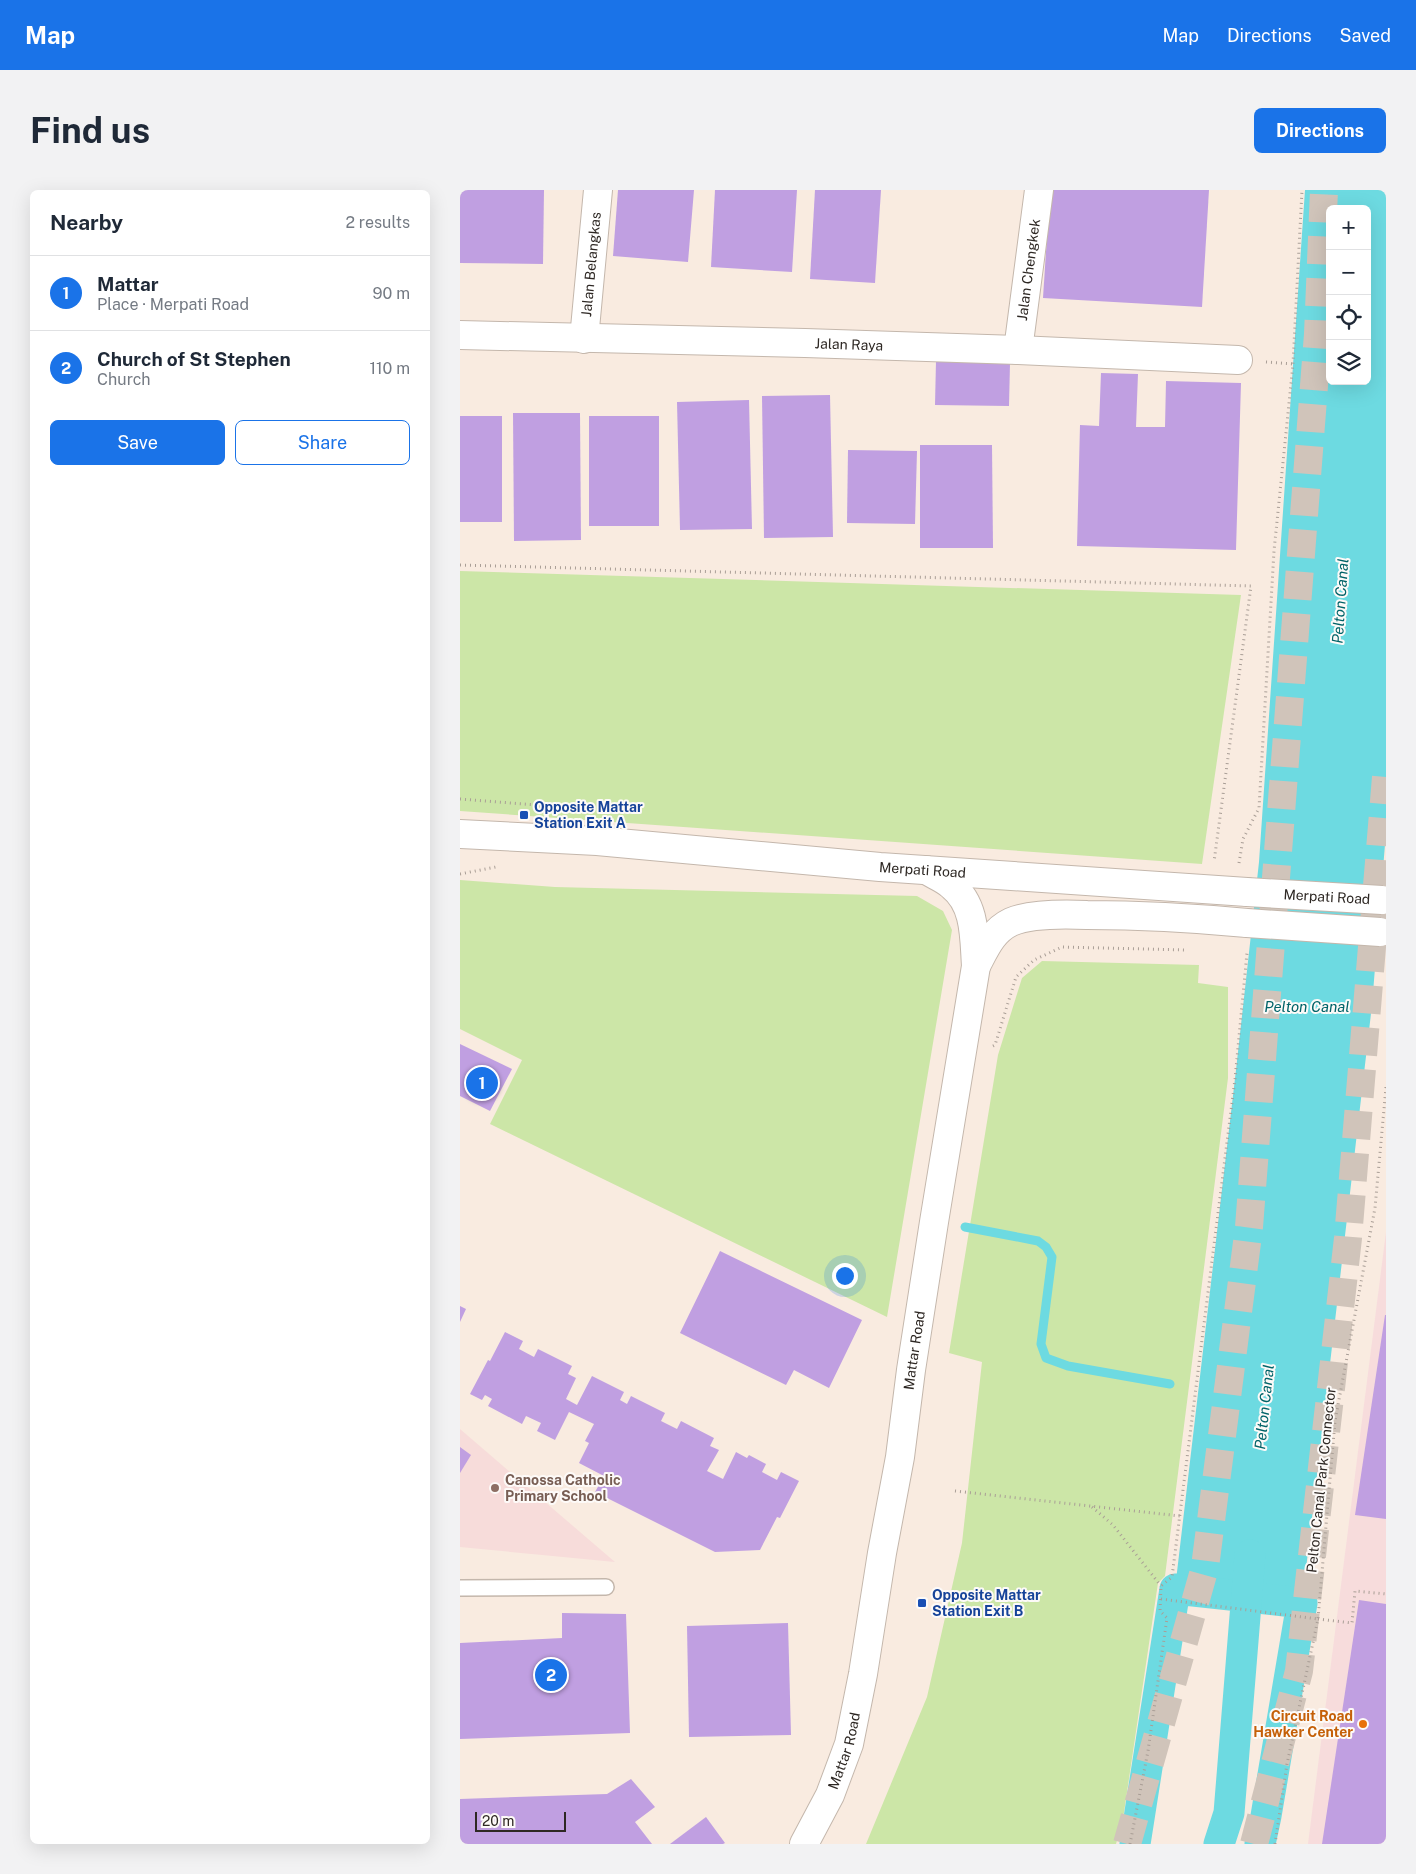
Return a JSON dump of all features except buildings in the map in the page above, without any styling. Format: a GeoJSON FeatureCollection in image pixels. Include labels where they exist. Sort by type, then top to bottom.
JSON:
{"type":"FeatureCollection","features":[{"type":"Feature","properties":{"kind":"street","name":"Jalan Belangkas"},"geometry":{"type":"LineString","coordinates":[[584,339],[598,190]]}},
{"type":"Feature","properties":{"kind":"street","name":"Jalan Chengkek"},"geometry":{"type":"LineString","coordinates":[[1018,350],[1039,190]]}},
{"type":"Feature","properties":{"kind":"street","name":"Jalan Raya"},"geometry":{"type":"LineString","coordinates":[[460,335],[795,342],[1238,360]]}},
{"type":"Feature","properties":{"kind":"street","name":"Merpati Road"},"geometry":{"type":"LineString","coordinates":[[460,834],[597,841],[926,870],[1243,880],[1384,900]]}},
{"type":"Feature","properties":{"kind":"street","name":"Mattar Road"},"geometry":{"type":"LineString","coordinates":[[804,1844],[830,1795],[849,1744],[863,1674],[882,1553],[900,1458],[911,1370],[976,966],[971,913],[964,899],[952,886],[926,870]]}},
{"type":"Feature","properties":{"kind":"street"},"geometry":{"type":"LineString","coordinates":[[976,966],[989,940],[997,931],[1012,922],[1050,914],[1118,915],[1383,932]]}},
{"type":"Feature","properties":{"kind":"lane"},"geometry":{"type":"LineString","coordinates":[[460,1588],[606,1587]]}},
{"type":"Feature","properties":{"kind":"path"},"geometry":{"type":"LineString","coordinates":[[1243,880],[1243,839],[1259,808],[1274,551],[1293,364],[1302,190]]}},
{"type":"Feature","properties":{"kind":"path"},"geometry":{"type":"LineString","coordinates":[[460,565],[1252,586],[1213,868]]}},
{"type":"Feature","properties":{"kind":"path"},"geometry":{"type":"LineString","coordinates":[[460,874],[503,865]]}},
{"type":"Feature","properties":{"kind":"path"},"geometry":{"type":"LineString","coordinates":[[990,1047],[995,1045],[1016,977],[1034,960],[1062,946],[1188,950]]}},
{"type":"Feature","properties":{"kind":"path"},"geometry":{"type":"LineString","coordinates":[[1161,1586],[1172,1577],[1180,1516],[1235,1079],[1247,952],[1242,952]]}},
{"type":"Feature","properties":{"kind":"path","name":"Pelton Canal Park Connector"},"geometry":{"type":"LineString","coordinates":[[1275,1844],[1287,1764],[1318,1619],[1336,1421],[1375,1208],[1386,1088]]}},
{"type":"Feature","properties":{"kind":"path"},"geometry":{"type":"LineString","coordinates":[[955,1491],[1180,1516]]}},
{"type":"Feature","properties":{"kind":"path"},"geometry":{"type":"LineString","coordinates":[[1091,1506],[1113,1525],[1161,1586],[1160,1611],[1167,1618],[1148,1751],[1130,1844]]}},
{"type":"Feature","properties":{"kind":"path"},"geometry":{"type":"LineString","coordinates":[[1161,1599],[1352,1623],[1355,1591],[1386,1594]]}},
{"type":"Feature","properties":{"kind":"shaded area"},"geometry":{"type":"Polygon","coordinates":[[[1386,1232],[1386,1844],[1308,1844],[1386,1232]]]}},
{"type":"Feature","properties":{"kind":"shaded area","name":"Canossa Catholic Primary School"},"geometry":{"type":"Polygon","coordinates":[[[460,1429],[615,1562],[460,1547],[460,1429]]]}},
{"type":"Feature","properties":{"kind":"green space"},"geometry":{"type":"Polygon","coordinates":[[[460,571],[1241,595],[1202,864],[460,811],[460,571]]]}},
{"type":"Feature","properties":{"kind":"green space"},"geometry":{"type":"Polygon","coordinates":[[[460,880],[555,887],[917,896],[943,911],[952,930],[887,1317],[490,1124],[522,1060],[460,1029],[460,880]]]}},
{"type":"Feature","properties":{"kind":"green space"},"geometry":{"type":"Polygon","coordinates":[[[1042,961],[1199,965],[1198,983],[1228,987],[1228,1078],[1165,1576],[1158,1583],[1123,1819],[1116,1844],[866,1844],[927,1697],[962,1543],[982,1362],[949,1353],[998,1055],[1022,978],[1042,961]]]}},
{"type":"Feature","properties":{"kind":"water","name":"Pelton Canal"},"geometry":{"type":"Polygon","coordinates":[[[1305,190],[1386,190],[1386,832],[1372,1005],[1302,1603],[1175,1589],[1259,862],[1305,190]]]}},
{"type":"Feature","properties":{"kind":"waterway"},"geometry":{"type":"LineString","coordinates":[[965,1227],[1038,1241],[1046,1247],[1052,1257],[1041,1344],[1046,1358],[1068,1366],[1170,1384]]}},
{"type":"Feature","properties":{"kind":"waterway","name":"Pelton Canal"},"geometry":{"type":"LineString","coordinates":[[1219,1844],[1229,1813],[1250,1555]]}},
{"type":"Feature","properties":{"kind":"waterway","name":"Pelton Canal"},"geometry":{"type":"LineString","coordinates":[[1135,1844],[1175,1589],[1302,1603],[1260,1844]]}},
{"type":"Feature","properties":{"kind":"tunnel"},"geometry":{"type":"LineString","coordinates":[[1127,1844],[1205,1567],[1249,1227],[1318,334],[1324,190]]}},
{"type":"Feature","properties":{"kind":"tunnel"},"geometry":{"type":"LineString","coordinates":[[1254,1844],[1299,1671],[1348,1238],[1386,777]]}},
{"type":"Feature","properties":{"kind":"place","name":"Opposite Mattar Station Exit A"},"geometry":{"type":"Point","coordinates":[524,815]}},
{"type":"Feature","properties":{"kind":"place","name":"Mattar"},"geometry":{"type":"Point","coordinates":[482,1083]}},
{"type":"Feature","properties":{"kind":"place","name":"Canossa Catholic Primary School"},"geometry":{"type":"Point","coordinates":[495,1488]}},
{"type":"Feature","properties":{"kind":"place","name":"Opposite Mattar Station Exit B"},"geometry":{"type":"Point","coordinates":[922,1603]}},
{"type":"Feature","properties":{"kind":"place","name":"Church of St Stephen"},"geometry":{"type":"Point","coordinates":[551,1675]}},
{"type":"Feature","properties":{"kind":"place","name":"Circuit Road Hawker Center"},"geometry":{"type":"Point","coordinates":[1363,1724]}}]}
